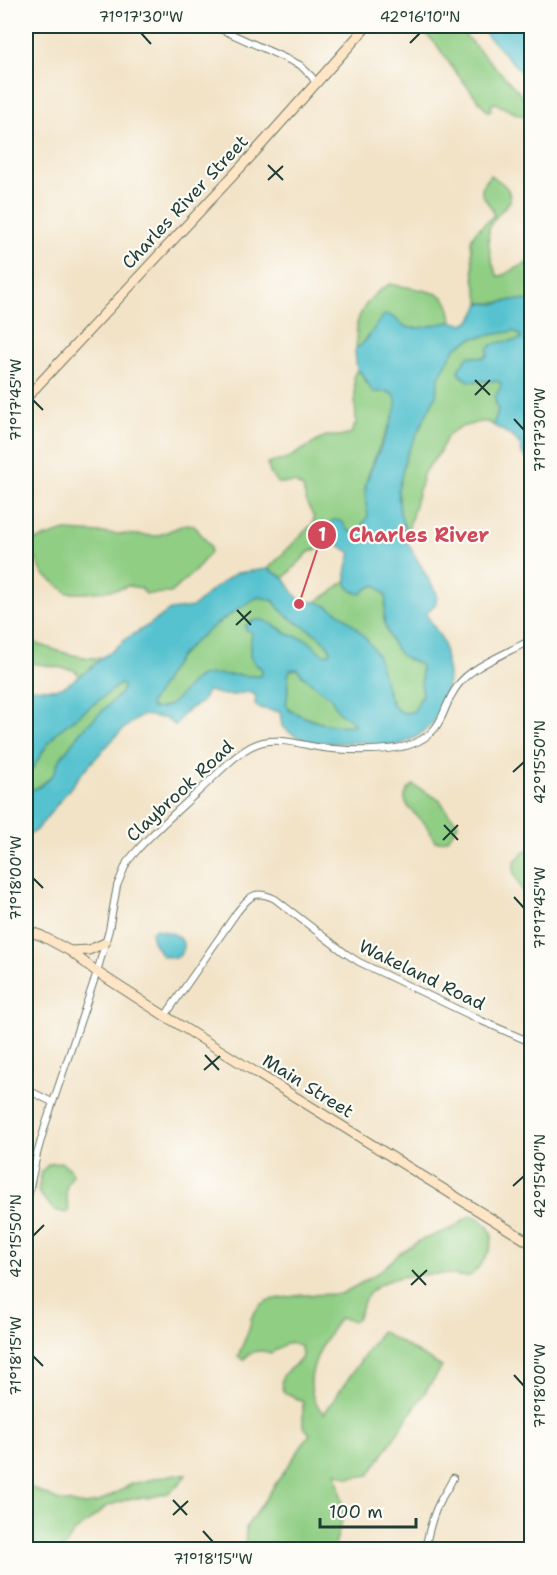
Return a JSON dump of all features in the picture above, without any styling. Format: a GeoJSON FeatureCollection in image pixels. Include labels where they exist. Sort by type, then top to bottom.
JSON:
{"type":"FeatureCollection","features":[{"type":"Feature","properties":{"kind":"street"},"geometry":{"type":"LineString","coordinates":[[214,26],[300,65],[316,84]]}},
{"type":"Feature","properties":{"kind":"street","name":"Charles River Street"},"geometry":{"type":"LineString","coordinates":[[26,398],[254,153],[367,26]]}},
{"type":"Feature","properties":{"kind":"street","name":"Claybrook Road"},"geometry":{"type":"LineString","coordinates":[[26,1207],[37,1154],[52,1102],[97,972],[109,930],[117,886],[127,862],[139,848],[224,768],[250,747],[260,742],[280,741],[322,748],[368,750],[410,745],[436,728],[454,692],[465,677],[531,640]]}},
{"type":"Feature","properties":{"kind":"street","name":"Wakeland Road"},"geometry":{"type":"LineString","coordinates":[[165,1016],[248,898],[255,894],[265,894],[359,962],[528,1041]]}},
{"type":"Feature","properties":{"kind":"street","name":"Main Street"},"geometry":{"type":"LineString","coordinates":[[26,930],[70,951],[97,972],[165,1016],[531,1244]]}},
{"type":"Feature","properties":{"kind":"street"},"geometry":{"type":"LineString","coordinates":[[70,951],[89,950],[105,943]]}},
{"type":"Feature","properties":{"kind":"street"},"geometry":{"type":"LineString","coordinates":[[26,1089],[52,1102]]}},
{"type":"Feature","properties":{"kind":"street"},"geometry":{"type":"LineString","coordinates":[[425,1550],[439,1502],[453,1478]]}},
{"type":"Feature","properties":{"kind":"green space"},"geometry":{"type":"Polygon","coordinates":[[[418,26],[454,26],[461,31],[518,91],[528,105],[529,111],[525,116],[495,103],[491,105],[491,110],[488,112],[436,44],[418,26]]]}},
{"type":"Feature","properties":{"kind":"green space"},"geometry":{"type":"Polygon","coordinates":[[[490,175],[505,185],[510,196],[510,201],[495,218],[489,229],[493,265],[498,276],[501,276],[531,261],[531,301],[480,303],[474,279],[471,241],[477,230],[493,216],[493,211],[482,194],[482,188],[490,175]]]}},
{"type":"Feature","properties":{"kind":"green space"},"geometry":{"type":"Polygon","coordinates":[[[390,284],[443,297],[449,307],[451,322],[421,328],[404,326],[368,336],[361,346],[356,348],[357,324],[362,311],[374,295],[390,284]]]}},
{"type":"Feature","properties":{"kind":"green space"},"geometry":{"type":"Polygon","coordinates":[[[514,331],[521,336],[521,339],[515,342],[496,343],[484,357],[472,356],[476,382],[493,380],[500,382],[501,386],[495,402],[498,412],[493,425],[480,422],[458,428],[448,435],[438,455],[424,472],[407,534],[400,513],[398,490],[406,455],[436,395],[439,377],[456,347],[473,338],[514,331]]]}},
{"type":"Feature","properties":{"kind":"green space"},"geometry":{"type":"Polygon","coordinates":[[[357,370],[376,392],[383,391],[393,394],[397,404],[366,483],[368,516],[359,530],[353,533],[347,530],[320,537],[324,546],[309,552],[284,578],[268,569],[313,523],[314,517],[307,504],[303,488],[295,483],[278,483],[271,475],[267,463],[287,459],[326,436],[345,436],[351,433],[356,423],[354,375],[357,370]]]}},
{"type":"Feature","properties":{"kind":"green space"},"geometry":{"type":"Polygon","coordinates":[[[186,524],[194,525],[210,546],[210,552],[197,569],[171,593],[146,594],[141,588],[128,586],[86,593],[68,593],[43,574],[34,555],[27,548],[34,541],[65,531],[157,536],[186,524]]]}},
{"type":"Feature","properties":{"kind":"green space"},"geometry":{"type":"Polygon","coordinates":[[[345,581],[352,591],[361,594],[376,585],[386,597],[384,618],[408,660],[416,661],[421,666],[422,695],[414,711],[404,714],[397,710],[383,681],[363,652],[327,606],[315,602],[345,581]]]}},
{"type":"Feature","properties":{"kind":"green space"},"geometry":{"type":"Polygon","coordinates":[[[260,597],[274,601],[287,616],[319,637],[331,651],[329,654],[324,655],[309,642],[288,634],[279,627],[252,633],[250,654],[253,661],[262,669],[261,676],[204,675],[175,703],[157,709],[151,708],[150,703],[174,664],[185,651],[215,625],[260,597]]]}},
{"type":"Feature","properties":{"kind":"green space"},"geometry":{"type":"Polygon","coordinates":[[[26,640],[72,655],[101,658],[80,676],[74,670],[26,662],[26,640]]]}},
{"type":"Feature","properties":{"kind":"green space"},"geometry":{"type":"Polygon","coordinates":[[[297,669],[305,678],[331,697],[340,714],[349,718],[356,725],[321,723],[289,710],[286,703],[289,674],[290,670],[297,669]]]}},
{"type":"Feature","properties":{"kind":"green space"},"geometry":{"type":"Polygon","coordinates":[[[120,684],[123,689],[120,694],[80,732],[58,762],[54,774],[39,787],[26,792],[26,773],[32,769],[57,732],[120,684]]]}},
{"type":"Feature","properties":{"kind":"green space"},"geometry":{"type":"Polygon","coordinates":[[[413,785],[440,800],[457,822],[458,825],[446,840],[435,841],[425,824],[407,806],[405,796],[407,790],[413,785]]]}},
{"type":"Feature","properties":{"kind":"green space"},"geometry":{"type":"Polygon","coordinates":[[[531,847],[531,908],[514,874],[514,862],[531,847]]]}},
{"type":"Feature","properties":{"kind":"green space"},"geometry":{"type":"Polygon","coordinates":[[[61,1162],[70,1169],[73,1175],[67,1188],[69,1210],[66,1213],[54,1210],[38,1192],[41,1172],[49,1164],[61,1162]]]}},
{"type":"Feature","properties":{"kind":"green space"},"geometry":{"type":"Polygon","coordinates":[[[471,1215],[487,1226],[492,1239],[488,1253],[470,1276],[414,1275],[392,1279],[381,1284],[366,1298],[357,1319],[354,1321],[340,1318],[318,1353],[311,1384],[314,1398],[324,1414],[381,1331],[442,1367],[369,1475],[349,1478],[336,1472],[344,1512],[334,1549],[245,1549],[246,1527],[310,1434],[303,1426],[303,1402],[284,1393],[281,1385],[284,1374],[300,1360],[301,1346],[288,1344],[271,1353],[259,1351],[243,1360],[238,1356],[250,1327],[251,1318],[259,1306],[269,1300],[302,1295],[341,1294],[379,1272],[400,1253],[419,1241],[453,1228],[471,1215]]]}},
{"type":"Feature","properties":{"kind":"green space"},"geometry":{"type":"Polygon","coordinates":[[[175,1474],[186,1475],[180,1484],[168,1493],[147,1498],[132,1498],[107,1506],[73,1533],[64,1549],[26,1549],[26,1485],[59,1501],[85,1505],[99,1502],[132,1484],[175,1474]]]}},
{"type":"Feature","properties":{"kind":"water"},"geometry":{"type":"Polygon","coordinates":[[[476,26],[531,26],[531,41],[523,49],[531,64],[531,97],[521,72],[476,26]]]}},
{"type":"Feature","properties":{"kind":"water"},"geometry":{"type":"Polygon","coordinates":[[[513,300],[531,301],[531,461],[524,456],[516,439],[493,425],[498,412],[495,397],[501,386],[500,382],[468,380],[459,373],[459,368],[468,356],[483,358],[488,355],[487,351],[493,344],[521,339],[521,336],[514,331],[473,338],[456,347],[439,377],[436,395],[406,456],[398,490],[400,513],[407,534],[407,542],[437,594],[436,603],[426,614],[443,641],[448,674],[447,692],[442,710],[431,725],[416,737],[399,745],[381,746],[370,742],[307,742],[282,726],[280,712],[259,708],[255,705],[256,696],[253,693],[222,695],[207,691],[202,702],[182,715],[176,725],[168,719],[143,715],[132,722],[81,774],[34,832],[26,834],[26,792],[39,787],[54,774],[58,762],[80,732],[120,694],[123,686],[120,684],[57,732],[32,770],[26,773],[26,688],[54,689],[65,686],[127,638],[170,610],[193,607],[236,573],[268,569],[284,578],[302,602],[325,605],[343,616],[367,640],[378,657],[392,704],[405,713],[414,711],[422,695],[421,666],[403,657],[392,642],[384,621],[386,596],[376,585],[361,594],[349,588],[346,578],[351,553],[339,545],[324,546],[320,537],[321,531],[333,520],[342,522],[347,530],[353,533],[359,530],[368,516],[366,484],[396,407],[395,396],[392,394],[373,392],[357,370],[355,352],[385,315],[389,315],[410,328],[448,322],[463,324],[473,317],[480,303],[495,304],[513,300]],[[260,597],[251,600],[215,625],[185,651],[174,664],[150,703],[151,708],[168,706],[191,683],[204,675],[261,676],[262,669],[253,661],[250,654],[252,633],[246,630],[245,626],[257,620],[268,622],[288,634],[305,639],[320,652],[329,654],[331,651],[319,637],[287,616],[274,601],[260,597]],[[297,669],[290,670],[289,674],[286,703],[289,710],[321,723],[336,726],[355,725],[349,718],[340,714],[330,697],[297,669]]]}},
{"type":"Feature","properties":{"kind":"water"},"geometry":{"type":"Polygon","coordinates":[[[155,929],[181,939],[183,949],[180,955],[175,958],[162,956],[153,941],[151,933],[155,929]]]}},
{"type":"Feature","properties":{"kind":"place","name":"Charles River"},"geometry":{"type":"Point","coordinates":[299,604]}}]}
